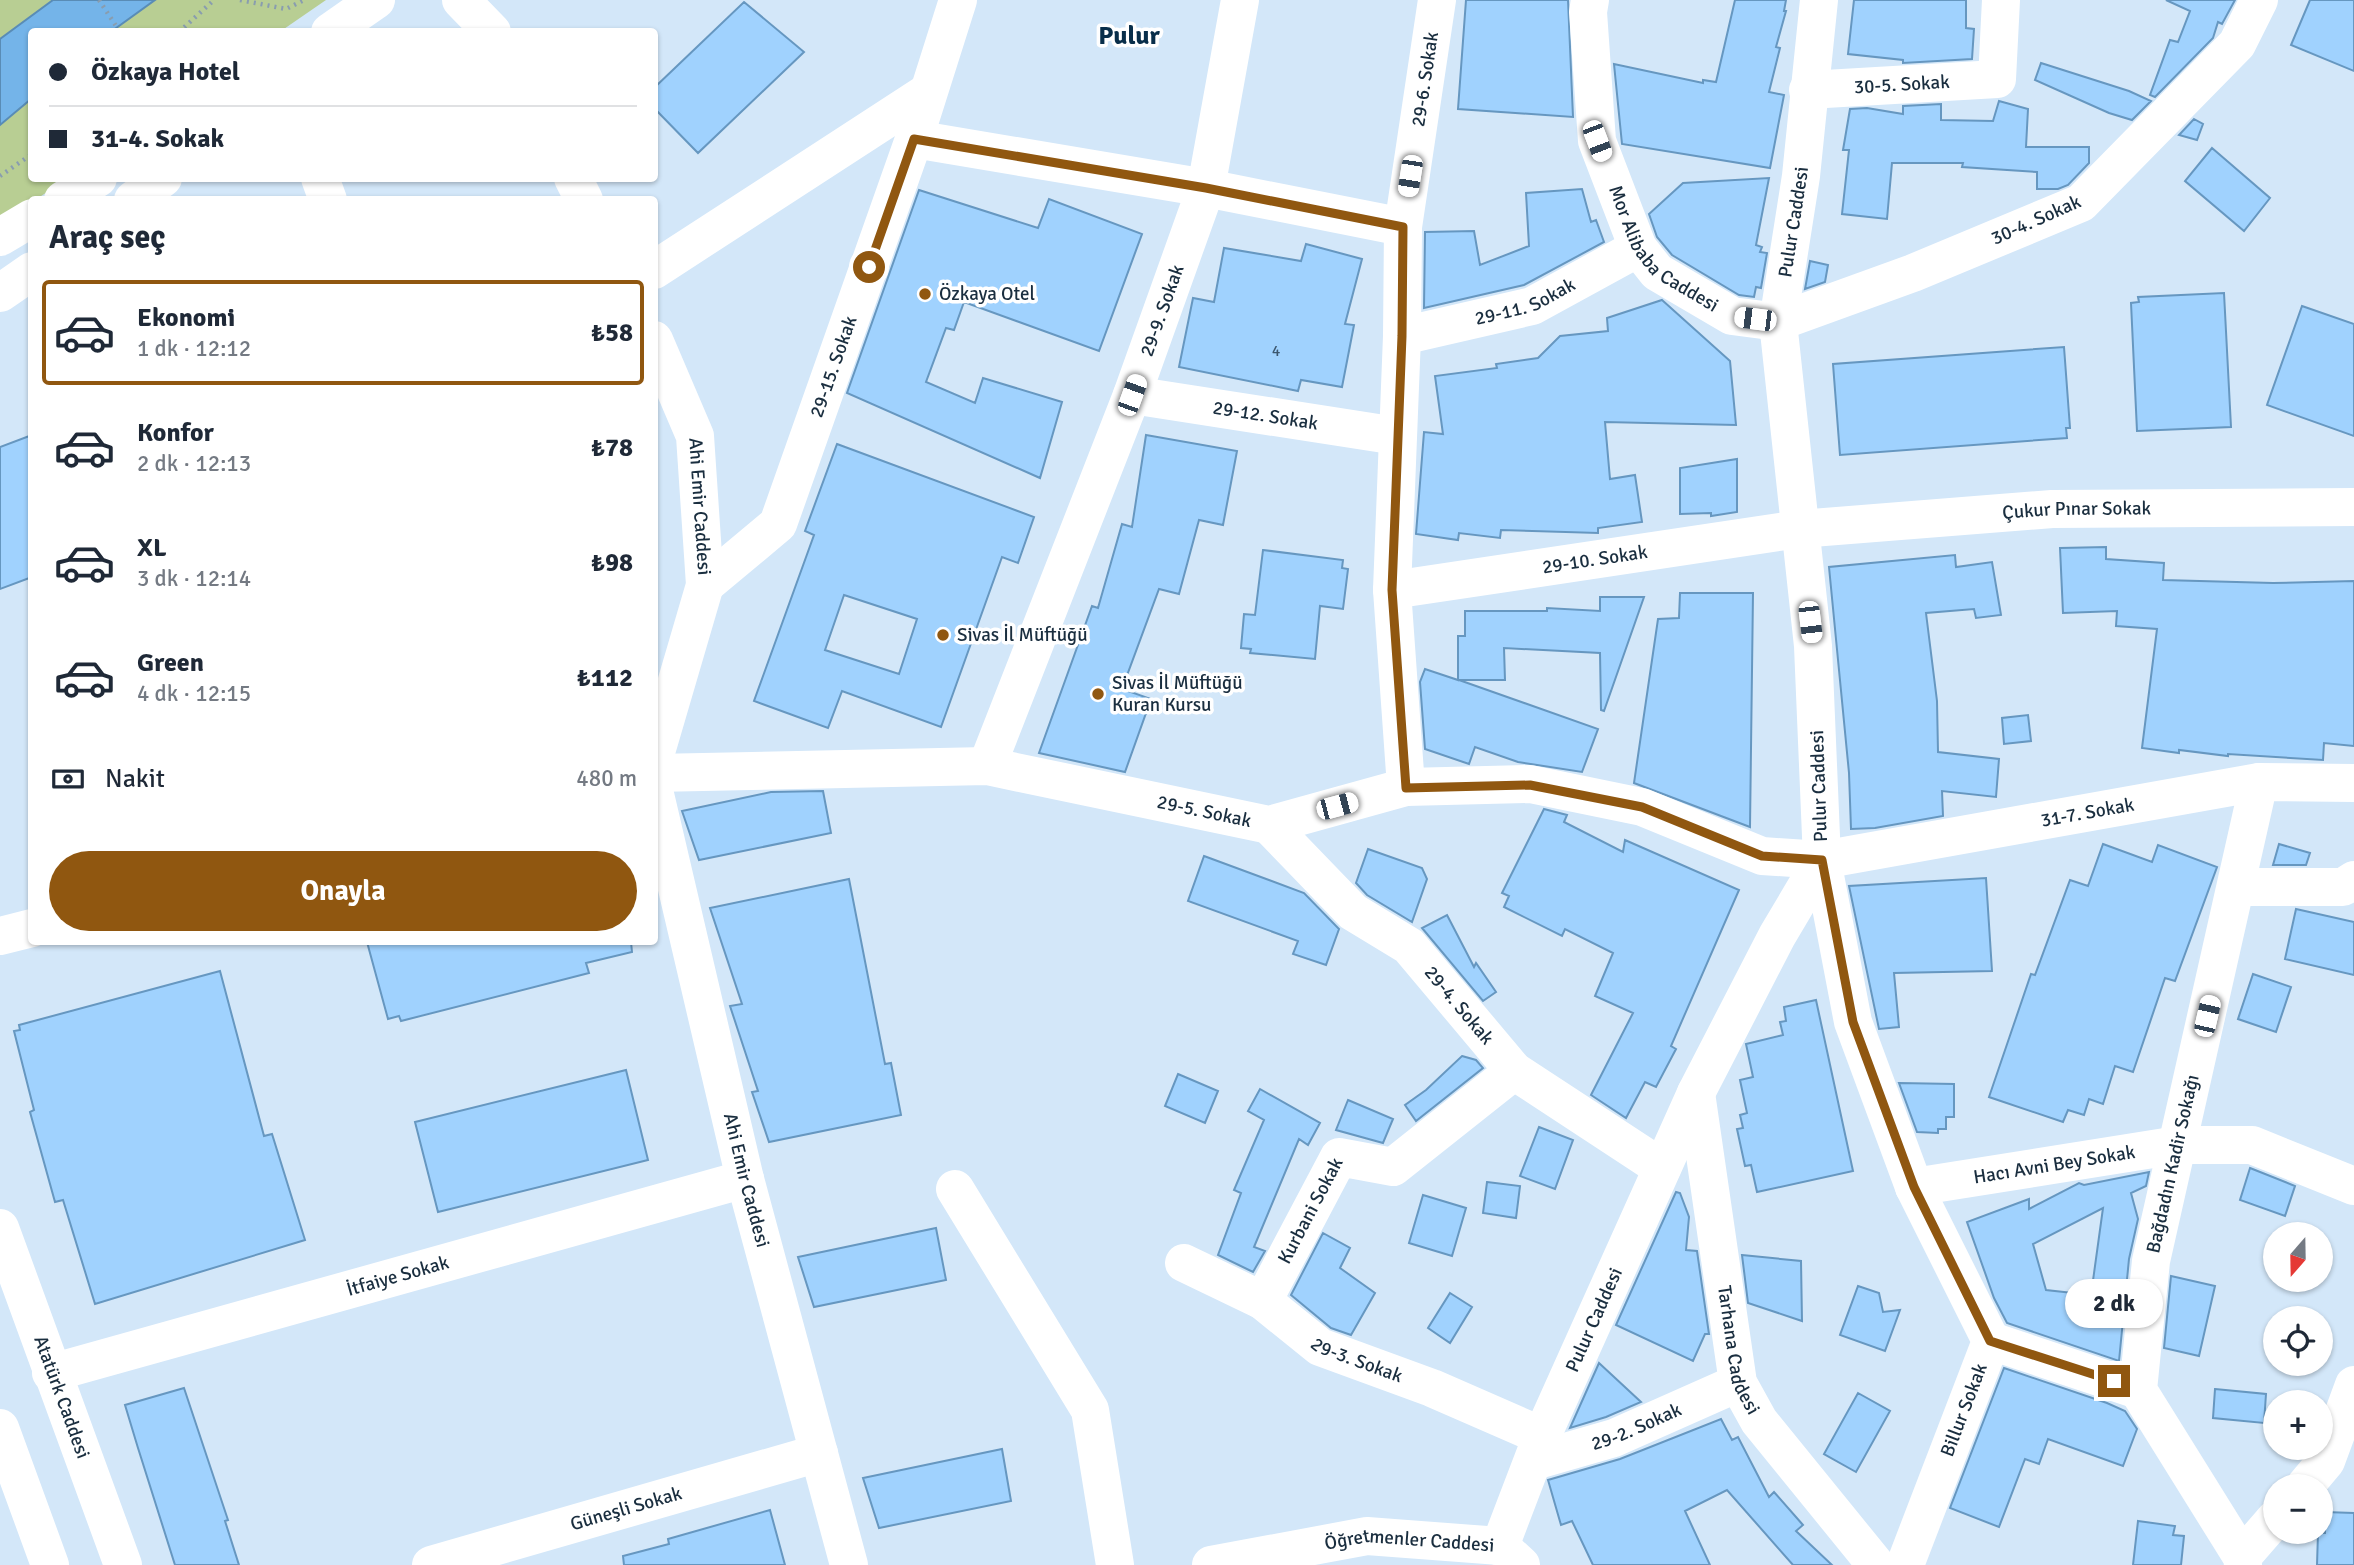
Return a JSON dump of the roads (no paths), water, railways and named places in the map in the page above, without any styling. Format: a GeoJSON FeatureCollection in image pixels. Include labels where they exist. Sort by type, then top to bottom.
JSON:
{"type":"FeatureCollection","features":[{"type":"Feature","properties":{"kind":"street"},"geometry":{"type":"LineString","coordinates":[[336,28],[376,0]]}},
{"type":"Feature","properties":{"kind":"street"},"geometry":{"type":"LineString","coordinates":[[461,0],[488,28]]}},
{"type":"Feature","properties":{"kind":"street"},"geometry":{"type":"LineString","coordinates":[[489,0],[492,28]]}},
{"type":"Feature","properties":{"kind":"street","name":"29-9. Sokak"},"geometry":{"type":"LineString","coordinates":[[987,766],[1132,395],[1206,188],[1240,0]]}},
{"type":"Feature","properties":{"kind":"street","name":"29-6. Sokak"},"geometry":{"type":"LineString","coordinates":[[1406,788],[1392,590],[1402,336],[1403,227],[1437,0]]}},
{"type":"Feature","properties":{"kind":"street","name":"Mor Alibaba Caddesi"},"geometry":{"type":"LineString","coordinates":[[1590,0],[1588,12],[1597,141],[1638,248],[1657,272],[1732,316],[1778,322]]}},
{"type":"Feature","properties":{"kind":"street","name":"Pulur Caddesi"},"geometry":{"type":"LineString","coordinates":[[1510,1555],[1538,1449],[1662,1168],[1696,1093],[1777,936],[1822,860],[1813,646],[1778,322],[1801,176],[1819,0]]}},
{"type":"Feature","properties":{"kind":"street","name":"30-5. Sokak"},"geometry":{"type":"LineString","coordinates":[[1808,90],[1997,79],[2001,0]]}},
{"type":"Feature","properties":{"kind":"street","name":"30-4. Sokak"},"geometry":{"type":"LineString","coordinates":[[1778,322],[1913,273],[2081,204],[2237,44],[2259,0]]}},
{"type":"Feature","properties":{"kind":"street","name":"29-15. Sokak"},"geometry":{"type":"LineString","coordinates":[[705,584],[778,524],[914,139],[928,92],[966,1]]}},
{"type":"Feature","properties":{"kind":"street"},"geometry":{"type":"LineString","coordinates":[[658,267],[928,92]]}},
{"type":"Feature","properties":{"kind":"street"},"geometry":{"type":"LineString","coordinates":[[914,139],[1206,188],[1403,227]]}},
{"type":"Feature","properties":{"kind":"street"},"geometry":{"type":"LineString","coordinates":[[69,196],[92,182]]}},
{"type":"Feature","properties":{"kind":"street"},"geometry":{"type":"LineString","coordinates":[[138,196],[158,182]]}},
{"type":"Feature","properties":{"kind":"street"},"geometry":{"type":"LineString","coordinates":[[0,237],[28,220]]}},
{"type":"Feature","properties":{"kind":"street","name":"29-11. Sokak"},"geometry":{"type":"LineString","coordinates":[[1402,336],[1532,306],[1638,248]]}},
{"type":"Feature","properties":{"kind":"street"},"geometry":{"type":"LineString","coordinates":[[0,293],[28,274]]}},
{"type":"Feature","properties":{"kind":"street","name":"Ahi Emir Caddesi"},"geometry":{"type":"LineString","coordinates":[[658,349],[695,436],[705,584],[658,745]]}},
{"type":"Feature","properties":{"kind":"street","name":"29-12. Sokak"},"geometry":{"type":"LineString","coordinates":[[1132,395],[1397,436]]}},
{"type":"Feature","properties":{"kind":"street","name":"Çukur Pınar Sokak"},"geometry":{"type":"LineString","coordinates":[[1799,529],[2052,509],[2354,507]]}},
{"type":"Feature","properties":{"kind":"street","name":"29-10. Sokak"},"geometry":{"type":"LineString","coordinates":[[1392,590],[1799,529]]}},
{"type":"Feature","properties":{"kind":"street","name":"29-5. Sokak"},"geometry":{"type":"LineString","coordinates":[[658,773],[987,766],[1269,825],[1406,788],[1530,785],[1642,807],[1762,856],[1822,860]]}},
{"type":"Feature","properties":{"kind":"street","name":"31-7. Sokak"},"geometry":{"type":"LineString","coordinates":[[1822,860],[2259,782],[2354,783]]}},
{"type":"Feature","properties":{"kind":"street","name":"Bağdadın Kadir Sokağı"},"geometry":{"type":"LineString","coordinates":[[2138,1390],[2151,1261],[2259,782]]}},
{"type":"Feature","properties":{"kind":"street","name":"Ahi Emir Caddesi"},"geometry":{"type":"LineString","coordinates":[[658,807],[745,1179],[849,1565]]}},
{"type":"Feature","properties":{"kind":"street","name":"29-4. Sokak"},"geometry":{"type":"LineString","coordinates":[[1269,825],[1353,912],[1409,946],[1514,1071],[1662,1168]]}},
{"type":"Feature","properties":{"kind":"street","name":"Billur Sokak"},"geometry":{"type":"LineString","coordinates":[[1822,860],[1853,1022],[1914,1187],[1990,1341],[1905,1565]]}},
{"type":"Feature","properties":{"kind":"street"},"geometry":{"type":"LineString","coordinates":[[2236,887],[2343,887],[2354,880]]}},
{"type":"Feature","properties":{"kind":"street"},"geometry":{"type":"LineString","coordinates":[[0,936],[28,929]]}},
{"type":"Feature","properties":{"kind":"street","name":"Kurbani Sokak"},"geometry":{"type":"LineString","coordinates":[[1263,1301],[1339,1157],[1393,1167],[1514,1071]]}},
{"type":"Feature","properties":{"kind":"street","name":"Tarhana Caddesi"},"geometry":{"type":"LineString","coordinates":[[1696,1093],[1738,1383],[1759,1421],[1876,1565]]}},
{"type":"Feature","properties":{"kind":"street","name":"Hacı Avni Bey Sokak"},"geometry":{"type":"LineString","coordinates":[[1914,1187],[2178,1145],[2252,1145],[2354,1186]]}},
{"type":"Feature","properties":{"kind":"street","name":"İtfaiye Sokak"},"geometry":{"type":"LineString","coordinates":[[51,1373],[745,1179]]}},
{"type":"Feature","properties":{"kind":"street"},"geometry":{"type":"LineString","coordinates":[[955,1189],[1090,1410],[1115,1565]]}},
{"type":"Feature","properties":{"kind":"street","name":"Atatürk Caddesi"},"geometry":{"type":"LineString","coordinates":[[0,1228],[123,1565]]}},
{"type":"Feature","properties":{"kind":"street","name":"29-3. Sokak"},"geometry":{"type":"LineString","coordinates":[[1184,1263],[1263,1301],[1320,1347],[1432,1388],[1538,1449]]}},
{"type":"Feature","properties":{"kind":"street"},"geometry":{"type":"LineString","coordinates":[[1990,1341],[2138,1390],[2243,1561],[2263,1535]]}},
{"type":"Feature","properties":{"kind":"street","name":"29-2. Sokak"},"geometry":{"type":"LineString","coordinates":[[1538,1449],[1614,1438],[1738,1383]]}},
{"type":"Feature","properties":{"kind":"street"},"geometry":{"type":"LineString","coordinates":[[2315,1474],[2326,1461],[2354,1385]]}},
{"type":"Feature","properties":{"kind":"street"},"geometry":{"type":"LineString","coordinates":[[0,1429],[50,1565]]}},
{"type":"Feature","properties":{"kind":"street","name":"Güneşli Sokak"},"geometry":{"type":"LineString","coordinates":[[432,1565],[532,1551],[819,1453]]}},
{"type":"Feature","properties":{"kind":"street","name":"Öğretmenler Caddesi"},"geometry":{"type":"LineString","coordinates":[[1211,1565],[1367,1536],[1510,1555]]}},
{"type":"Feature","properties":{"kind":"water"},"geometry":{"type":"Polygon","coordinates":[[[53,0],[155,0],[116,28],[28,28],[28,102],[0,125],[0,39],[53,0]]]}},
{"type":"Feature","properties":{"kind":"place","name":"Özkaya Otel"},"geometry":{"type":"Point","coordinates":[925,294]}},
{"type":"Feature","properties":{"kind":"place","name":"Sivas İl Müftüğü"},"geometry":{"type":"Point","coordinates":[943,635]}},
{"type":"Feature","properties":{"kind":"place","name":"Sivas İl Müftüğü Kuran Kursu"},"geometry":{"type":"Point","coordinates":[1098,694]}},
{"type":"Feature","properties":{"kind":"district","name":"Pulur"},"geometry":{"type":"Point","coordinates":[1129,36]}}]}
